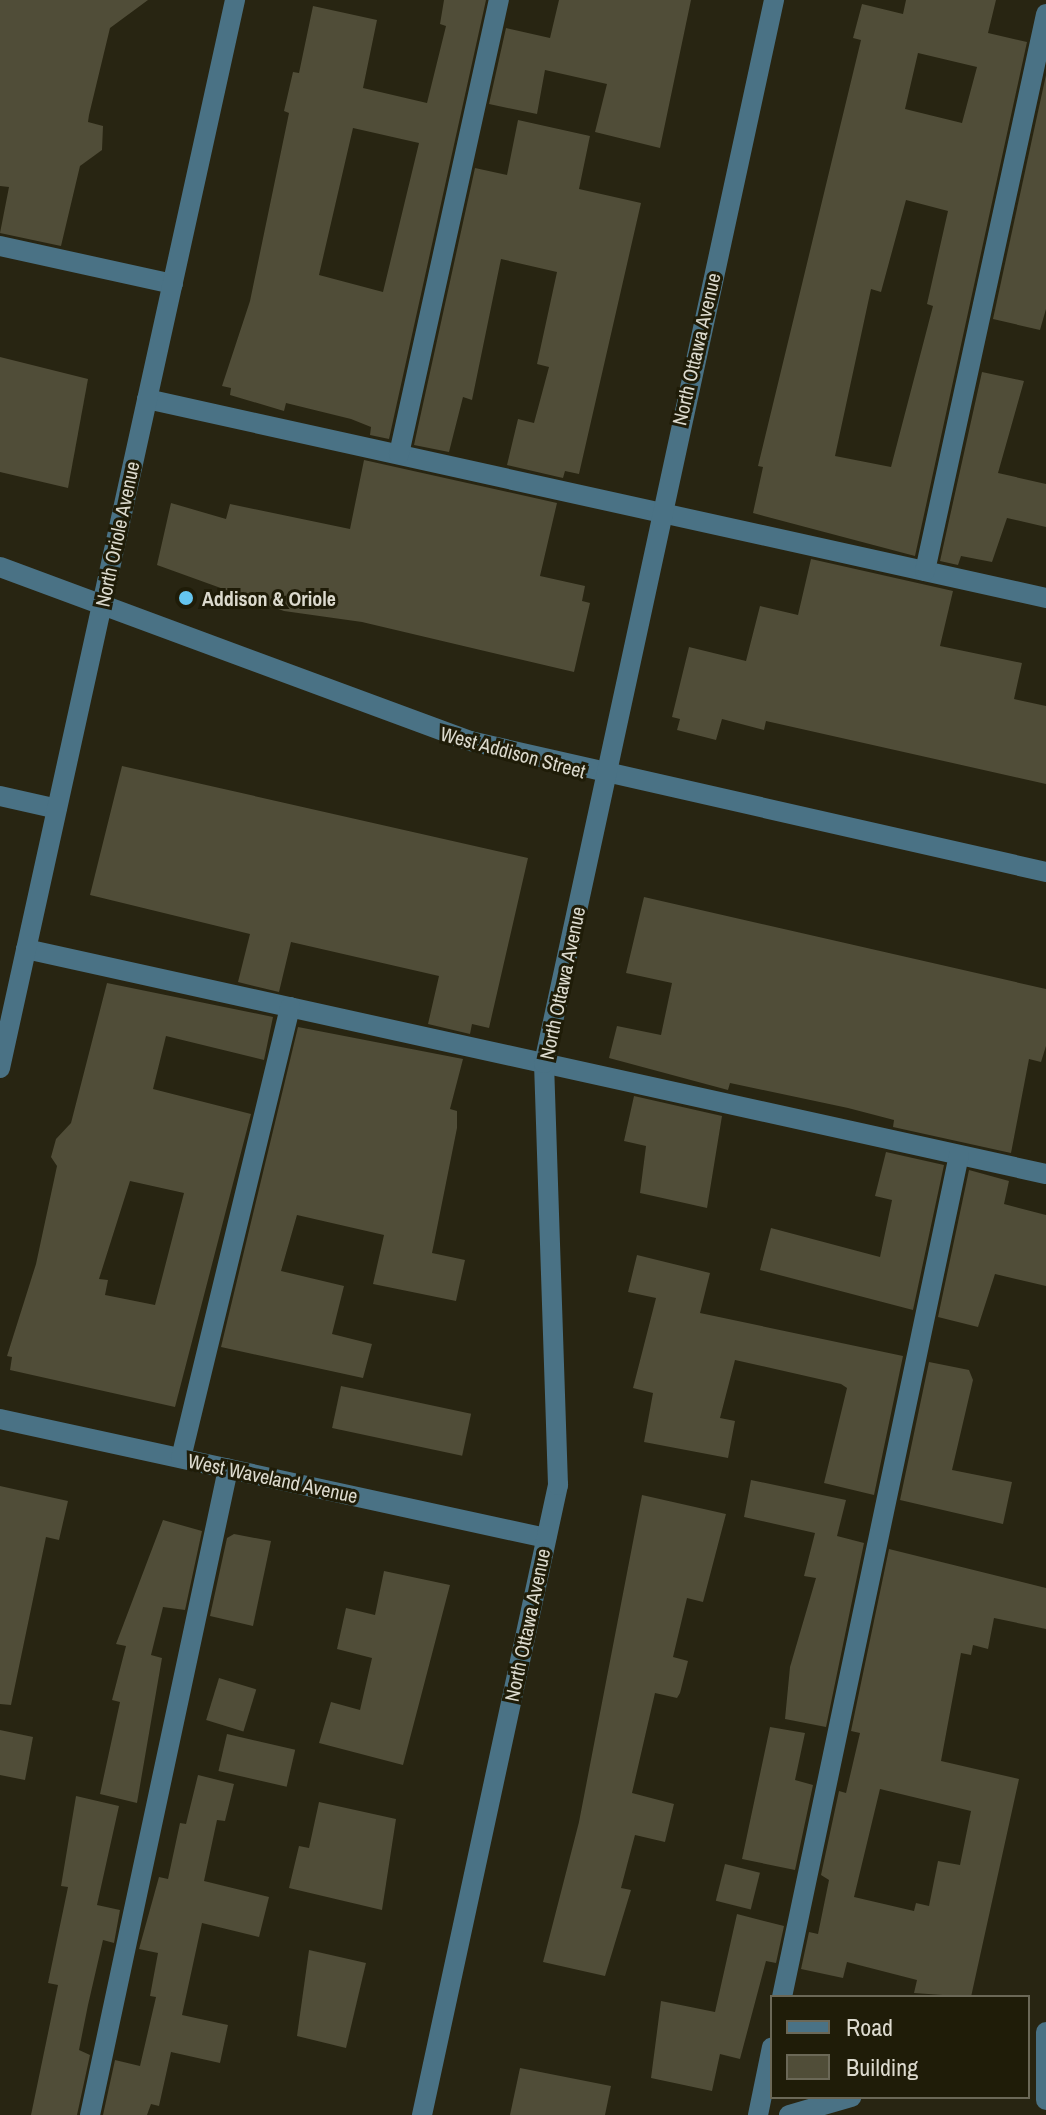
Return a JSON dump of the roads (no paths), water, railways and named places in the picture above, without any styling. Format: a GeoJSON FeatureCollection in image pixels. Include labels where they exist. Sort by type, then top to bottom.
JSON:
{"type":"FeatureCollection","features":[{"type":"Feature","properties":{"kind":"street","name":"North Oriole Avenue"},"geometry":{"type":"LineString","coordinates":[[0,1068],[235,0]]}},
{"type":"Feature","properties":{"kind":"street"},"geometry":{"type":"LineString","coordinates":[[399,454],[499,0]]}},
{"type":"Feature","properties":{"kind":"street","name":"North Ottawa Avenue"},"geometry":{"type":"LineString","coordinates":[[422,2115],[558,1485],[544,1063],[660,512],[774,0]]}},
{"type":"Feature","properties":{"kind":"street"},"geometry":{"type":"LineString","coordinates":[[925,571],[1046,14]]}},
{"type":"Feature","properties":{"kind":"street"},"geometry":{"type":"LineString","coordinates":[[0,246],[173,284]]}},
{"type":"Feature","properties":{"kind":"street"},"geometry":{"type":"LineString","coordinates":[[147,399],[1046,598]]}},
{"type":"Feature","properties":{"kind":"street","name":"West Addison Street"},"geometry":{"type":"LineString","coordinates":[[0,567],[409,723],[606,777],[1046,872]]}},
{"type":"Feature","properties":{"kind":"street"},"geometry":{"type":"LineString","coordinates":[[0,796],[57,809]]}},
{"type":"Feature","properties":{"kind":"street"},"geometry":{"type":"LineString","coordinates":[[26,949],[1046,1174]]}},
{"type":"Feature","properties":{"kind":"street"},"geometry":{"type":"LineString","coordinates":[[181,1458],[290,1007]]}},
{"type":"Feature","properties":{"kind":"street"},"geometry":{"type":"LineString","coordinates":[[782,1995],[959,1155]]}},
{"type":"Feature","properties":{"kind":"street","name":"West Waveland Avenue"},"geometry":{"type":"LineString","coordinates":[[0,1419],[546,1538]]}},
{"type":"Feature","properties":{"kind":"street"},"geometry":{"type":"LineString","coordinates":[[90,2115],[228,1469]]}},
{"type":"Feature","properties":{"kind":"street"},"geometry":{"type":"LineString","coordinates":[[1038,2090],[1046,2035]]}},
{"type":"Feature","properties":{"kind":"street"},"geometry":{"type":"LineString","coordinates":[[758,2115],[770,2057]]}},
{"type":"Feature","properties":{"kind":"street"},"geometry":{"type":"LineString","coordinates":[[789,2115],[844,2099]]}},
{"type":"Feature","properties":{"kind":"place","name":"Addison & Oriole"},"geometry":{"type":"Point","coordinates":[186,598]}}]}
